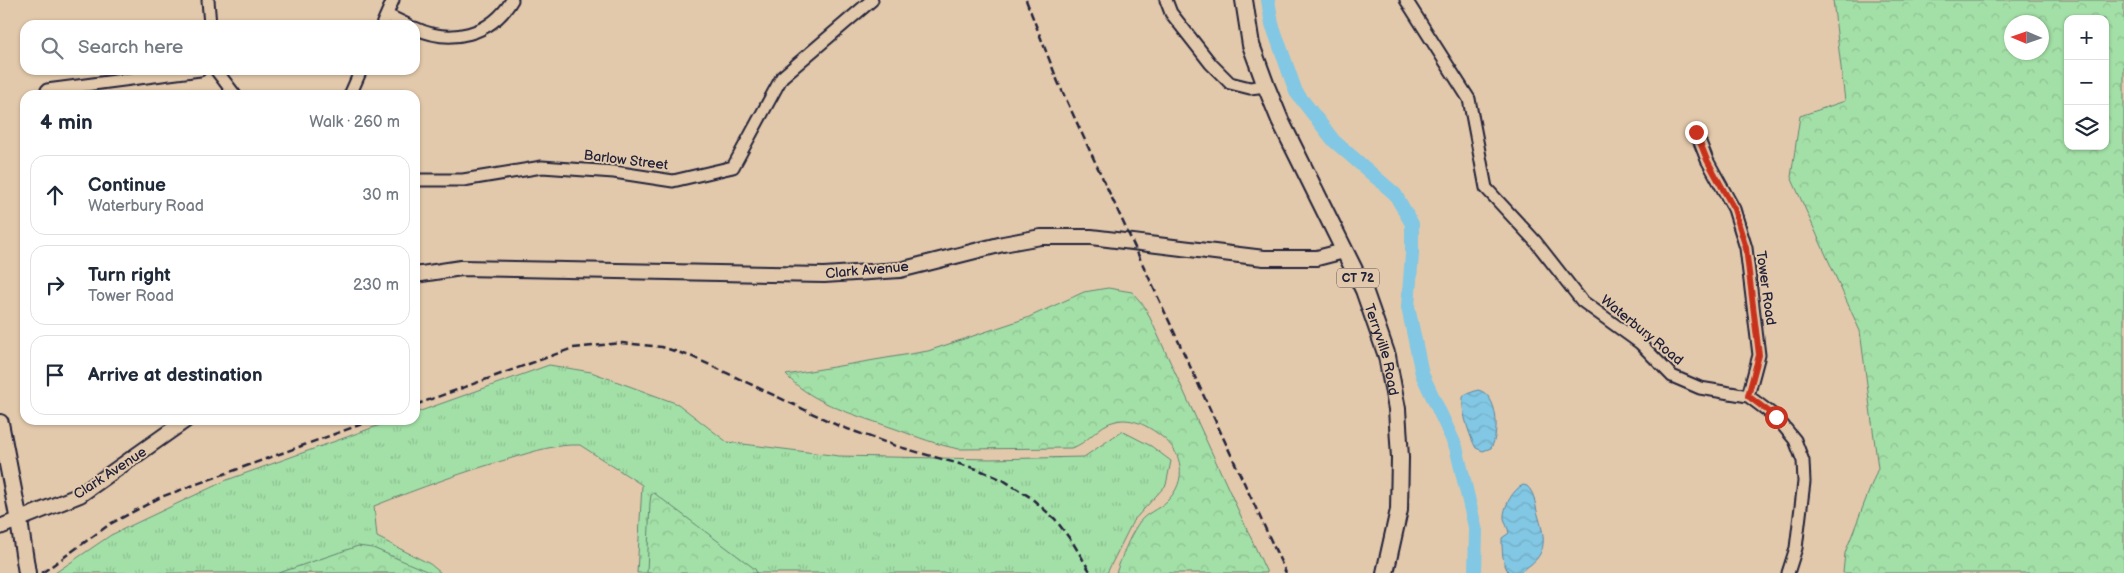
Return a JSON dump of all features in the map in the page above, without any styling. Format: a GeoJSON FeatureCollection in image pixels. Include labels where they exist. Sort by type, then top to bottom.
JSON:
{"type":"FeatureCollection","features":[{"type":"Feature","properties":{"kind":"highway","name":"Terryville Road"},"geometry":{"type":"LineString","coordinates":[[1244,0],[1251,45],[1266,86],[1280,120],[1364,290],[1387,356],[1397,409],[1400,451],[1399,510],[1385,573]]}},
{"type":"Feature","properties":{"kind":"highway"},"geometry":{"type":"LineString","coordinates":[[0,423],[27,573]]}},
{"type":"Feature","properties":{"kind":"main road","name":"Clark Avenue"},"geometry":{"type":"LineString","coordinates":[[420,274],[461,268],[824,275],[900,270],[1003,244],[1041,237],[1091,237],[1264,258],[1318,258],[1344,251]]}},
{"type":"Feature","properties":{"kind":"main road","name":"Clark Avenue"},"geometry":{"type":"LineString","coordinates":[[0,527],[80,495],[179,425]]}},
{"type":"Feature","properties":{"kind":"street"},"geometry":{"type":"LineString","coordinates":[[208,0],[210,20]]}},
{"type":"Feature","properties":{"kind":"street"},"geometry":{"type":"LineString","coordinates":[[384,20],[393,0]]}},
{"type":"Feature","properties":{"kind":"street"},"geometry":{"type":"LineString","coordinates":[[420,30],[428,34],[446,37],[475,32],[497,20],[512,0]]}},
{"type":"Feature","properties":{"kind":"street","name":"Barlow Street"},"geometry":{"type":"LineString","coordinates":[[420,180],[464,180],[542,167],[614,172],[673,181],[733,167],[782,77],[872,0]]}},
{"type":"Feature","properties":{"kind":"street"},"geometry":{"type":"LineString","coordinates":[[1166,0],[1171,13],[1212,64],[1230,83],[1250,88],[1266,86]]}},
{"type":"Feature","properties":{"kind":"street","name":"Waterbury Road"},"geometry":{"type":"LineString","coordinates":[[1406,0],[1470,99],[1486,188],[1535,241],[1582,301],[1640,343],[1672,376],[1700,388],[1748,396],[1776,417],[1795,440],[1803,461],[1804,482],[1796,548],[1788,573]]}},
{"type":"Feature","properties":{"kind":"street"},"geometry":{"type":"LineString","coordinates":[[47,90],[162,75]]}},
{"type":"Feature","properties":{"kind":"street"},"geometry":{"type":"LineString","coordinates":[[220,75],[231,90]]}},
{"type":"Feature","properties":{"kind":"street"},"geometry":{"type":"LineString","coordinates":[[352,90],[359,75]]}},
{"type":"Feature","properties":{"kind":"street","name":"Tower Road"},"geometry":{"type":"LineString","coordinates":[[1696,132],[1707,160],[1734,209],[1746,248],[1759,355],[1748,396]]}},
{"type":"Feature","properties":{"kind":"green space"},"geometry":{"type":"Polygon","coordinates":[[[1833,0],[2124,0],[2124,573],[1843,573],[1845,553],[1878,468],[1860,331],[1791,177],[1800,116],[1845,101],[1833,0]]]}},
{"type":"Feature","properties":{"kind":"green space"},"geometry":{"type":"Polygon","coordinates":[[[1108,288],[1132,292],[1145,307],[1267,573],[1116,573],[1128,542],[1138,524],[1174,493],[1180,476],[1178,458],[1174,450],[1156,432],[1140,423],[1122,420],[1110,423],[1098,430],[1083,443],[1071,448],[959,449],[852,414],[823,402],[797,385],[786,375],[928,351],[1027,318],[1084,292],[1108,288]]]}},
{"type":"Feature","properties":{"kind":"green space"},"geometry":{"type":"Polygon","coordinates":[[[549,365],[591,372],[678,404],[727,442],[839,456],[990,459],[1084,457],[1122,431],[1151,446],[1171,461],[1166,485],[1133,521],[1107,573],[637,573],[642,485],[580,445],[571,445],[546,448],[494,463],[374,506],[377,537],[430,564],[441,573],[55,573],[111,535],[227,480],[380,425],[420,425],[420,411],[549,365]]]}},
{"type":"Feature","properties":{"kind":"green space"},"geometry":{"type":"Polygon","coordinates":[[[654,493],[755,569],[757,573],[647,573],[650,502],[651,495],[654,493]]]}},
{"type":"Feature","properties":{"kind":"green space"},"geometry":{"type":"Polygon","coordinates":[[[358,546],[373,548],[431,573],[279,573],[358,546]]]}},
{"type":"Feature","properties":{"kind":"water"},"geometry":{"type":"Polygon","coordinates":[[[1478,390],[1485,393],[1490,399],[1496,424],[1496,433],[1491,448],[1483,451],[1476,448],[1468,429],[1463,406],[1464,395],[1478,390]]]}},
{"type":"Feature","properties":{"kind":"water"},"geometry":{"type":"Polygon","coordinates":[[[1523,485],[1529,488],[1534,498],[1543,533],[1543,547],[1530,565],[1516,573],[1509,573],[1502,552],[1502,538],[1509,533],[1504,520],[1504,514],[1512,495],[1523,485]]]}},
{"type":"Feature","properties":{"kind":"waterway"},"geometry":{"type":"LineString","coordinates":[[1268,0],[1272,24],[1296,92],[1334,141],[1395,194],[1412,224],[1408,307],[1422,374],[1456,447],[1476,531],[1475,573]]}},
{"type":"Feature","properties":{"kind":"railway"},"geometry":{"type":"LineString","coordinates":[[1026,0],[1058,82],[1286,573]]}},
{"type":"Feature","properties":{"kind":"railway"},"geometry":{"type":"LineString","coordinates":[[420,403],[573,348],[622,343],[662,347],[693,357],[839,426],[896,446],[977,469],[1003,480],[1030,497],[1055,519],[1073,543],[1091,573]]}},
{"type":"Feature","properties":{"kind":"railway"},"geometry":{"type":"LineString","coordinates":[[42,573],[110,524],[161,497],[359,425]]}},
{"type":"Feature","properties":{"kind":"route"},"geometry":{"type":"LineString","coordinates":[[1696,132],[1707,160],[1734,209],[1746,248],[1759,355],[1748,396],[1776,417]]}}]}
